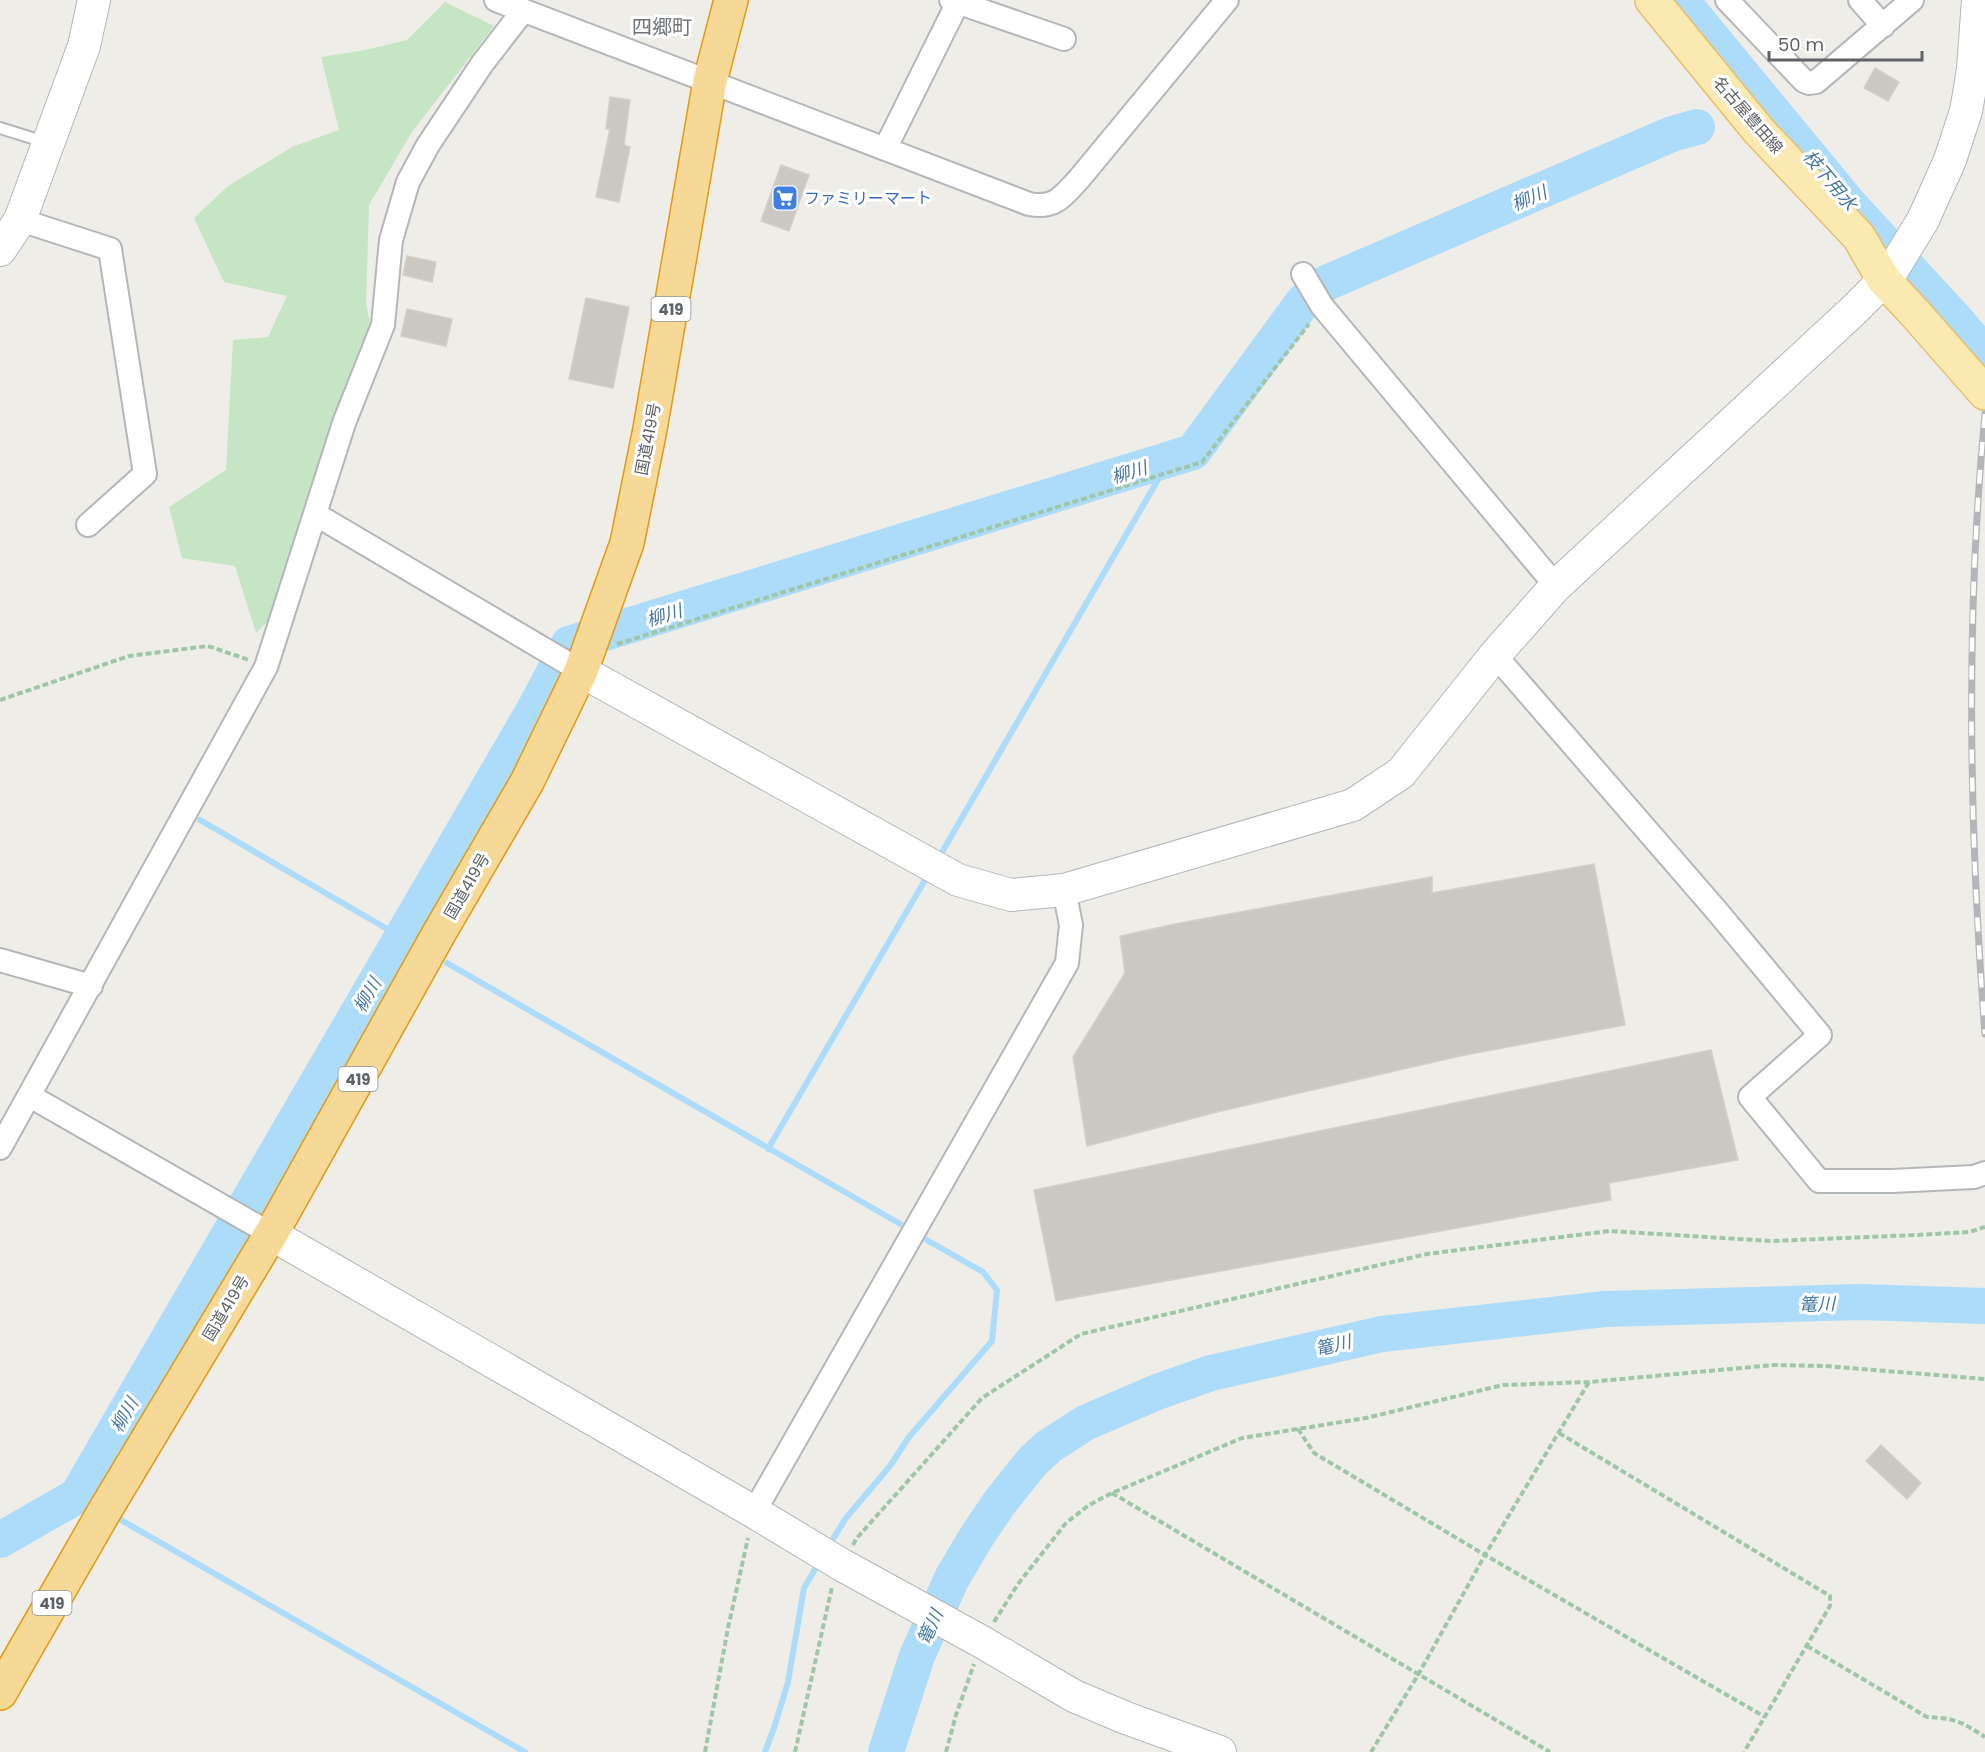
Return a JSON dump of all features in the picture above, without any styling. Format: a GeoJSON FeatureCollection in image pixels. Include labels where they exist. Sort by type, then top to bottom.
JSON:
{"type":"FeatureCollection","features":[{"type":"Feature","properties":{"kind":"highway","name":"国道419号"},"geometry":{"type":"LineString","coordinates":[[0,1693],[263,1229],[527,782],[584,662],[627,543],[650,429],[710,81],[731,0]]}},
{"type":"Feature","properties":{"kind":"main road","name":"名古屋豊田線"},"geometry":{"type":"LineString","coordinates":[[1652,0],[1759,131],[1859,237],[1914,312],[1985,393]]}},
{"type":"Feature","properties":{"kind":"street"},"geometry":{"type":"LineString","coordinates":[[0,250],[20,220],[49,144],[84,46],[94,0]]}},
{"type":"Feature","properties":{"kind":"street"},"geometry":{"type":"LineString","coordinates":[[496,0],[1029,204],[1049,205],[1057,202],[1079,179],[1227,0]]}},
{"type":"Feature","properties":{"kind":"street"},"geometry":{"type":"LineString","coordinates":[[1727,0],[1804,81],[1809,83],[1816,82],[1912,0]]}},
{"type":"Feature","properties":{"kind":"street"},"geometry":{"type":"LineString","coordinates":[[1860,0],[1883,26]]}},
{"type":"Feature","properties":{"kind":"street"},"geometry":{"type":"LineString","coordinates":[[315,514],[549,654],[584,662],[958,880],[1011,895],[1064,890],[1353,805],[1401,773],[1496,655],[1556,586],[1887,277],[1923,220],[1950,160],[1966,111],[1973,69],[1978,0]]}},
{"type":"Feature","properties":{"kind":"street"},"geometry":{"type":"LineString","coordinates":[[885,149],[956,1],[1064,39]]}},
{"type":"Feature","properties":{"kind":"street"},"geometry":{"type":"LineString","coordinates":[[0,1148],[266,667],[344,423],[382,325],[392,240],[408,182],[428,145],[482,64],[523,11]]}},
{"type":"Feature","properties":{"kind":"street"},"geometry":{"type":"LineString","coordinates":[[20,220],[110,249],[145,474],[88,525]]}},
{"type":"Feature","properties":{"kind":"street"},"geometry":{"type":"LineString","coordinates":[[1303,274],[1322,306],[1556,586]]}},
{"type":"Feature","properties":{"kind":"street"},"geometry":{"type":"LineString","coordinates":[[1496,655],[1716,910],[1820,1035],[1750,1097],[1819,1181],[1892,1181],[1974,1177],[1985,1173]]}},
{"type":"Feature","properties":{"kind":"street"},"geometry":{"type":"LineString","coordinates":[[754,1512],[1067,963],[1071,925],[1064,890]]}},
{"type":"Feature","properties":{"kind":"street"},"geometry":{"type":"LineString","coordinates":[[0,960],[91,986]]}},
{"type":"Feature","properties":{"kind":"street"},"geometry":{"type":"LineString","coordinates":[[30,1096],[754,1512],[842,1565],[1074,1696],[1126,1718],[1220,1752]]}},
{"type":"Feature","properties":{"kind":"lane"},"geometry":{"type":"LineString","coordinates":[[0,128],[49,144]]}},
{"type":"Feature","properties":{"kind":"path"},"geometry":{"type":"LineString","coordinates":[[584,662],[1202,462],[1322,306]]}},
{"type":"Feature","properties":{"kind":"path"},"geometry":{"type":"LineString","coordinates":[[0,700],[129,656],[208,646],[266,667]]}},
{"type":"Feature","properties":{"kind":"path"},"geometry":{"type":"LineString","coordinates":[[795,1752],[831,1590],[856,1539],[982,1398],[1081,1334],[1427,1254],[1609,1231],[1771,1241],[1969,1232],[1985,1227]]}},
{"type":"Feature","properties":{"kind":"path"},"geometry":{"type":"LineString","coordinates":[[946,1752],[982,1642],[1018,1584],[1066,1523],[1089,1505],[1112,1493],[1242,1438],[1366,1418],[1503,1385],[1589,1382],[1774,1365],[1825,1366],[1985,1379]]}},
{"type":"Feature","properties":{"kind":"path"},"geometry":{"type":"LineString","coordinates":[[1371,1752],[1589,1382]]}},
{"type":"Feature","properties":{"kind":"path"},"geometry":{"type":"LineString","coordinates":[[1298,1428],[1314,1453],[1485,1556],[1765,1717]]}},
{"type":"Feature","properties":{"kind":"path"},"geometry":{"type":"LineString","coordinates":[[1559,1432],[1830,1596],[1830,1606],[1744,1752]]}},
{"type":"Feature","properties":{"kind":"path"},"geometry":{"type":"LineString","coordinates":[[1112,1493],[1550,1752]]}},
{"type":"Feature","properties":{"kind":"path"},"geometry":{"type":"LineString","coordinates":[[705,1752],[728,1628],[754,1512]]}},
{"type":"Feature","properties":{"kind":"path"},"geometry":{"type":"LineString","coordinates":[[1807,1646],[1927,1717],[1959,1721],[1985,1737]]}},
{"type":"Feature","properties":{"kind":"green space"},"geometry":{"type":"Polygon","coordinates":[[[445,2],[494,26],[412,132],[369,205],[366,303],[373,338],[273,616],[256,633],[235,566],[182,558],[169,507],[226,470],[233,340],[268,337],[287,296],[224,282],[194,218],[228,186],[292,147],[339,130],[321,57],[407,40],[445,2]]]}},
{"type":"Feature","properties":{"kind":"building"},"geometry":{"type":"Polygon","coordinates":[[[1875,68],[1899,82],[1888,101],[1864,88],[1875,68]]]}},
{"type":"Feature","properties":{"kind":"building"},"geometry":{"type":"Polygon","coordinates":[[[610,97],[630,100],[624,145],[630,147],[619,202],[596,197],[610,129],[606,129],[610,97]]]}},
{"type":"Feature","properties":{"kind":"building","name":"ファミリーマート"},"geometry":{"type":"Polygon","coordinates":[[[781,165],[809,175],[789,231],[761,221],[781,165]]]}},
{"type":"Feature","properties":{"kind":"building"},"geometry":{"type":"Polygon","coordinates":[[[407,256],[436,262],[432,282],[403,275],[407,256]]]}},
{"type":"Feature","properties":{"kind":"building"},"geometry":{"type":"Polygon","coordinates":[[[586,298],[629,307],[613,388],[569,379],[586,298]]]}},
{"type":"Feature","properties":{"kind":"building"},"geometry":{"type":"Polygon","coordinates":[[[407,309],[452,319],[446,346],[401,336],[407,309]]]}},
{"type":"Feature","properties":{"kind":"building"},"geometry":{"type":"Polygon","coordinates":[[[1594,864],[1625,1025],[1460,1056],[1217,1112],[1087,1146],[1073,1057],[1125,973],[1120,936],[1432,877],[1432,893],[1594,864]]]}},
{"type":"Feature","properties":{"kind":"building"},"geometry":{"type":"Polygon","coordinates":[[[1711,1050],[1738,1160],[1609,1183],[1611,1200],[1056,1301],[1034,1190],[1711,1050]]]}},
{"type":"Feature","properties":{"kind":"building"},"geometry":{"type":"Polygon","coordinates":[[[1881,1445],[1921,1483],[1907,1499],[1866,1461],[1881,1445]]]}},
{"type":"Feature","properties":{"kind":"waterway","name":"枝下用水"},"geometry":{"type":"LineString","coordinates":[[1681,0],[1849,204],[1985,354]]}},
{"type":"Feature","properties":{"kind":"waterway","name":"柳川"},"geometry":{"type":"LineString","coordinates":[[0,1540],[77,1496],[534,710],[569,644],[1193,452],[1303,302],[1324,284],[1672,134],[1697,127]]}},
{"type":"Feature","properties":{"kind":"waterway"},"geometry":{"type":"LineString","coordinates":[[938,859],[1170,459]]}},
{"type":"Feature","properties":{"kind":"waterway"},"geometry":{"type":"LineString","coordinates":[[200,820],[389,930]]}},
{"type":"Feature","properties":{"kind":"waterway"},"geometry":{"type":"LineString","coordinates":[[768,1149],[928,875]]}},
{"type":"Feature","properties":{"kind":"waterway"},"geometry":{"type":"LineString","coordinates":[[447,963],[909,1229]]}},
{"type":"Feature","properties":{"kind":"waterway"},"geometry":{"type":"LineString","coordinates":[[828,1547],[846,1518],[890,1466],[909,1437],[992,1341],[997,1290],[983,1272],[918,1235]]}},
{"type":"Feature","properties":{"kind":"waterway","name":"篭川"},"geometry":{"type":"LineString","coordinates":[[886,1752],[917,1656],[952,1578],[1000,1502],[1032,1462],[1048,1447],[1085,1423],[1157,1392],[1211,1373],[1382,1334],[1605,1309],[1860,1302],[1985,1306]]}},
{"type":"Feature","properties":{"kind":"waterway"},"geometry":{"type":"LineString","coordinates":[[121,1520],[525,1752]]}},
{"type":"Feature","properties":{"kind":"waterway"},"geometry":{"type":"LineString","coordinates":[[765,1752],[788,1682],[804,1588],[820,1561]]}},
{"type":"Feature","properties":{"kind":"railway"},"geometry":{"type":"LineString","coordinates":[[1985,414],[1974,569],[1972,646],[1975,879],[1985,1034]]}},
{"type":"Feature","properties":{"kind":"place","name":"ファミリーマート"},"geometry":{"type":"Point","coordinates":[785,198]}},
{"type":"Feature","properties":{"kind":"district","name":"四郷町"},"geometry":{"type":"Point","coordinates":[662,27]}}]}
